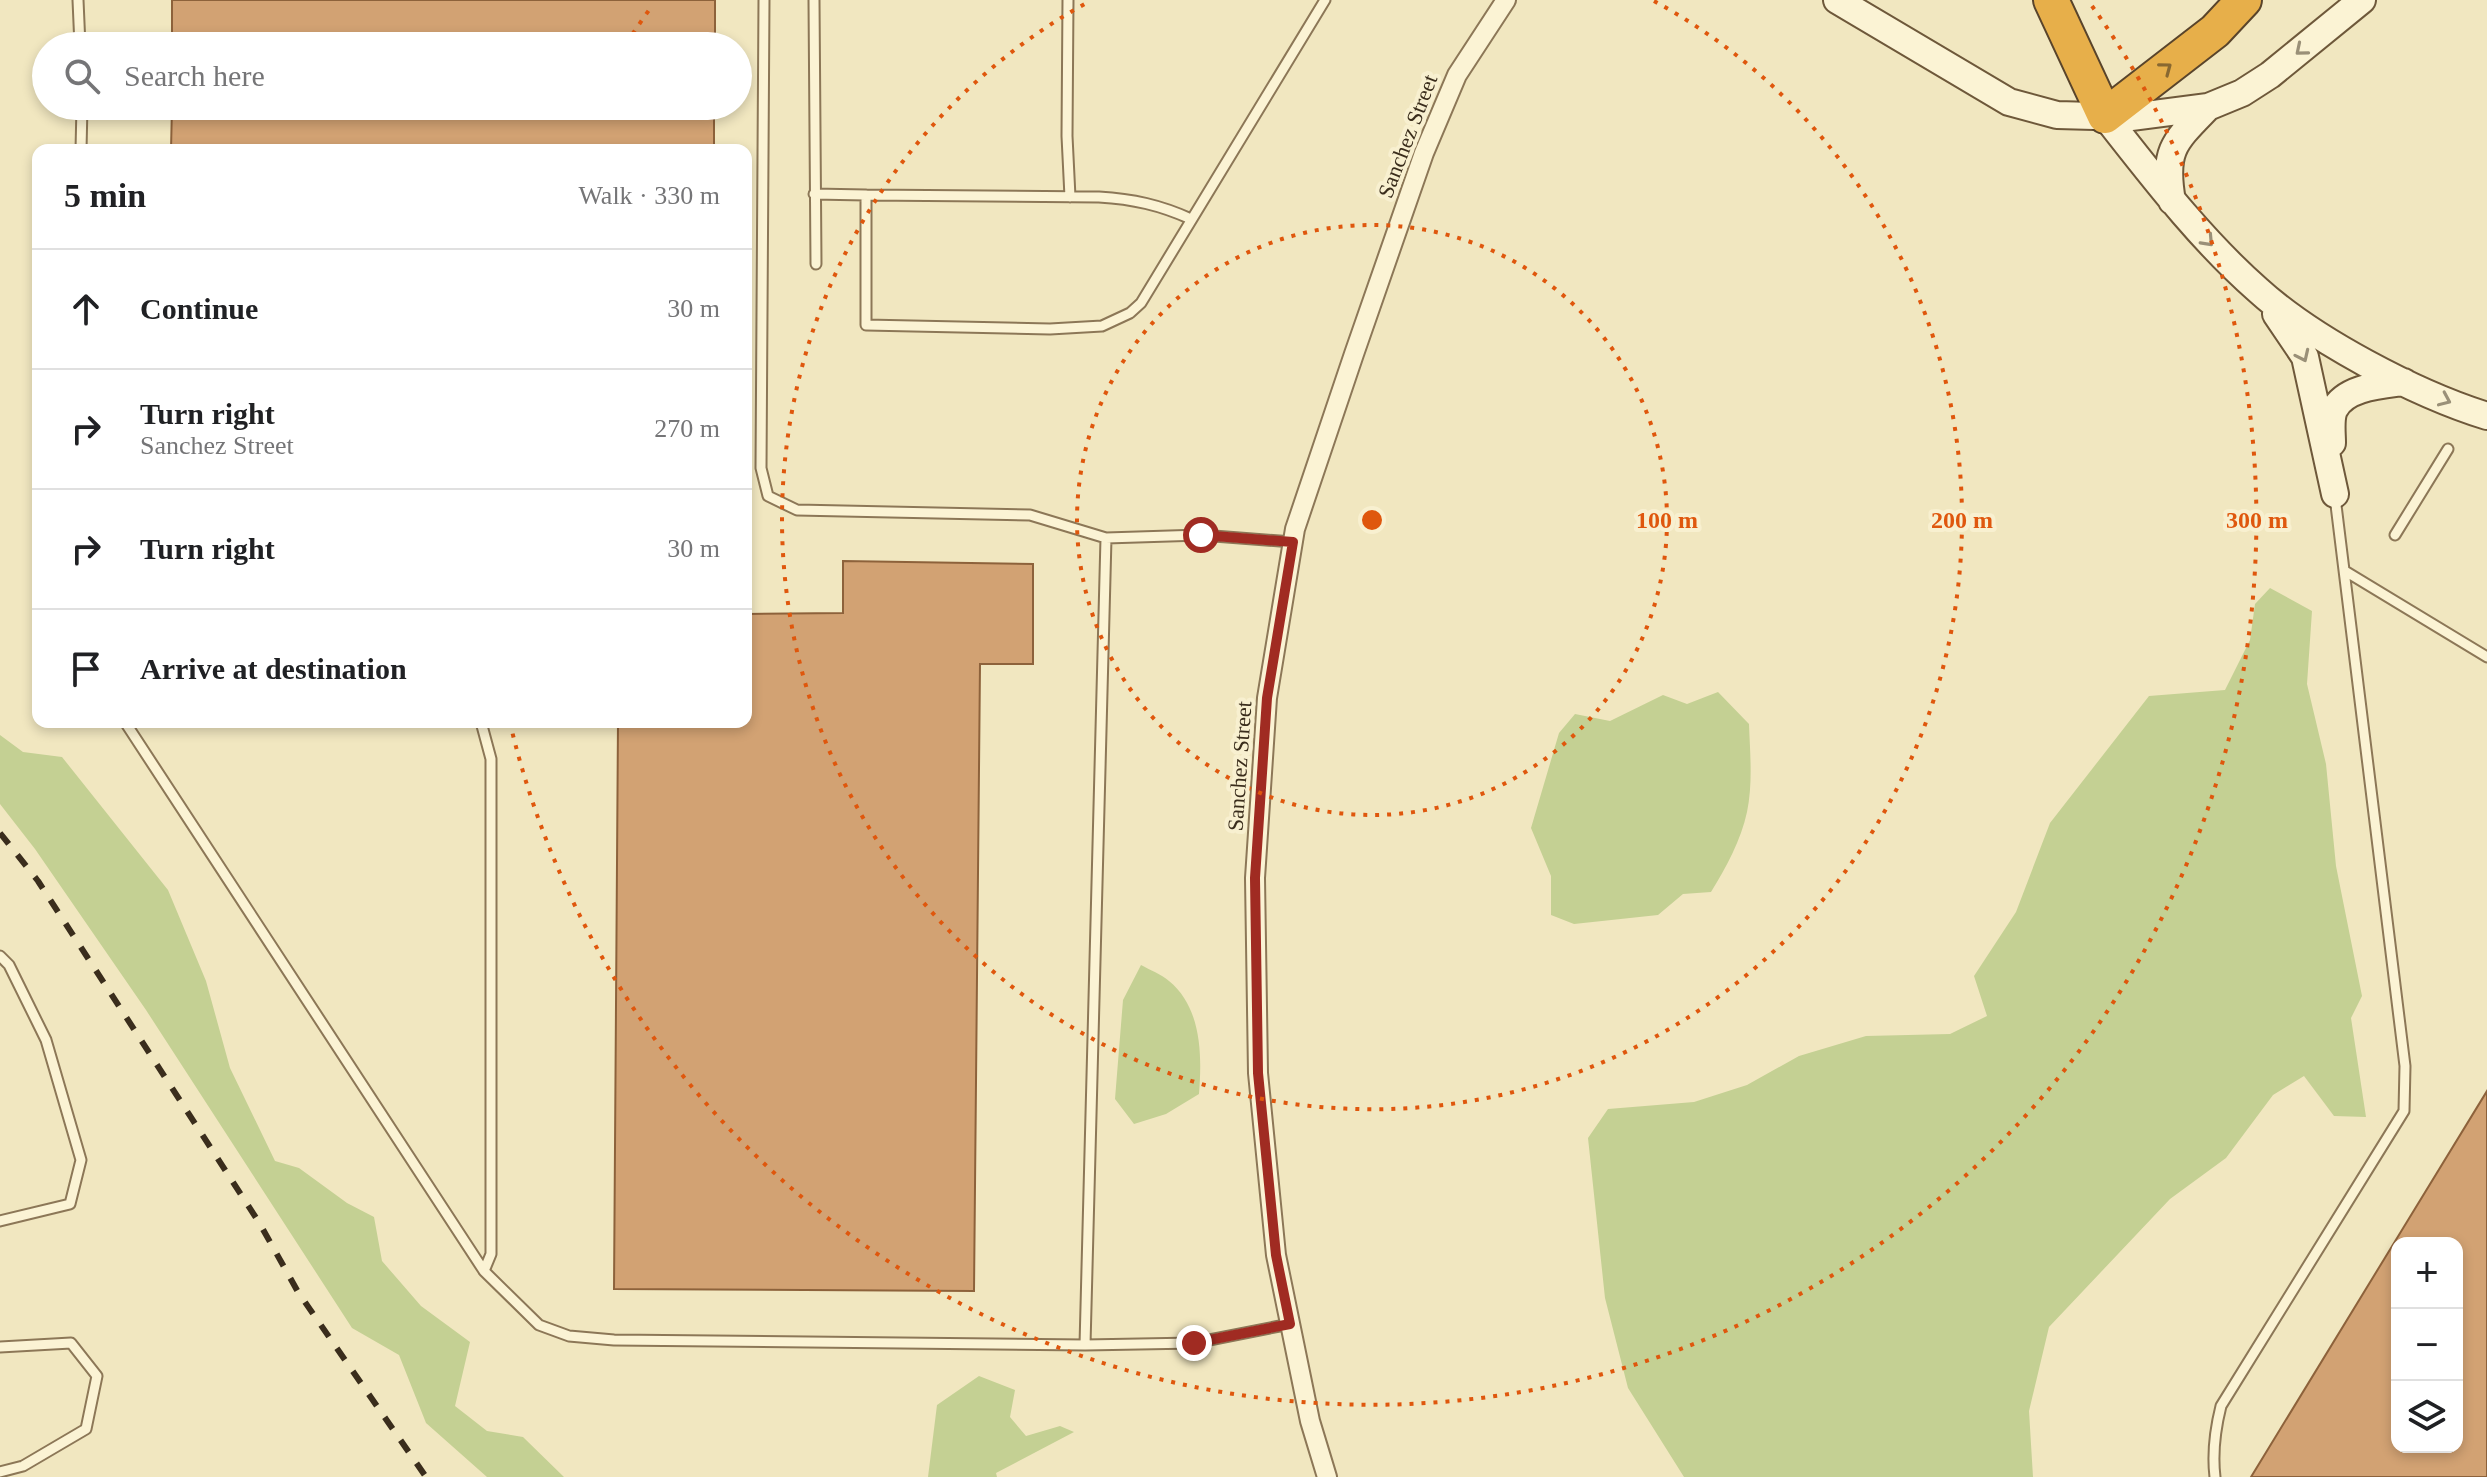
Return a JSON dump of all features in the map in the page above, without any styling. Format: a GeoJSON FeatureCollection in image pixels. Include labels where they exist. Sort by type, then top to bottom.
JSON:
{"type":"FeatureCollection","features":[{"type":"Feature","properties":{"kind":"highway"},"geometry":{"type":"LineString","coordinates":[[2051,0],[2105,116],[2215,31],[2244,0]]}},
{"type":"Feature","properties":{"kind":"street","name":"Sanchez Street"},"geometry":{"type":"LineString","coordinates":[[1327,1477],[1310,1421],[1276,1255],[1258,1073],[1255,878],[1267,698],[1295,529],[1344,383],[1424,153],[1457,75],[1506,0]]}},
{"type":"Feature","properties":{"kind":"street"},"geometry":{"type":"LineString","coordinates":[[1837,0],[2009,102],[2057,115],[2105,116],[2163,115],[2208,107],[2242,93],[2270,75],[2362,0]]}},
{"type":"Feature","properties":{"kind":"street"},"geometry":{"type":"LineString","coordinates":[[2172,202],[2169,159],[2176,139],[2208,107]]}},
{"type":"Feature","properties":{"kind":"street"},"geometry":{"type":"LineString","coordinates":[[2105,116],[2172,202],[2259,292],[2288,329],[2305,357],[2335,494]]}},
{"type":"Feature","properties":{"kind":"street"},"geometry":{"type":"LineString","coordinates":[[2259,292],[2315,333],[2404,382],[2487,416]]}},
{"type":"Feature","properties":{"kind":"street"},"geometry":{"type":"LineString","coordinates":[[2335,494],[2331,427],[2334,410],[2347,396],[2370,387],[2404,382]]}},
{"type":"Feature","properties":{"kind":"lane"},"geometry":{"type":"LineString","coordinates":[[78,0],[79,32]]}},
{"type":"Feature","properties":{"kind":"lane"},"geometry":{"type":"LineString","coordinates":[[764,0],[761,468],[768,496],[797,510],[1030,515],[1106,538],[1201,535],[1293,542]]}},
{"type":"Feature","properties":{"kind":"lane"},"geometry":{"type":"LineString","coordinates":[[814,0],[816,264]]}},
{"type":"Feature","properties":{"kind":"lane"},"geometry":{"type":"LineString","coordinates":[[1068,0],[1070,197]]}},
{"type":"Feature","properties":{"kind":"lane"},"geometry":{"type":"LineString","coordinates":[[866,195],[866,325],[1050,329],[1102,326],[1130,313],[1141,303],[1325,0]]}},
{"type":"Feature","properties":{"kind":"lane"},"geometry":{"type":"LineString","coordinates":[[81,144],[82,120]]}},
{"type":"Feature","properties":{"kind":"lane"},"geometry":{"type":"LineString","coordinates":[[814,194],[1134,200],[1159,205],[1191,219]]}},
{"type":"Feature","properties":{"kind":"lane"},"geometry":{"type":"LineString","coordinates":[[2395,535],[2448,449]]}},
{"type":"Feature","properties":{"kind":"lane"},"geometry":{"type":"LineString","coordinates":[[2215,1477],[2213,1459],[2221,1406],[2404,1111],[2405,1066],[2335,494]]}},
{"type":"Feature","properties":{"kind":"lane"},"geometry":{"type":"LineString","coordinates":[[1085,1345],[1106,538]]}},
{"type":"Feature","properties":{"kind":"lane"},"geometry":{"type":"LineString","coordinates":[[2345,571],[2487,657]]}},
{"type":"Feature","properties":{"kind":"lane"},"geometry":{"type":"LineString","coordinates":[[129,728],[484,1271],[539,1325],[569,1336],[614,1340],[1085,1345],[1194,1343],[1290,1324]]}},
{"type":"Feature","properties":{"kind":"lane"},"geometry":{"type":"LineString","coordinates":[[483,728],[491,759],[491,1254],[484,1271]]}},
{"type":"Feature","properties":{"kind":"lane"},"geometry":{"type":"LineString","coordinates":[[0,956],[9,965],[46,1040],[81,1160],[70,1204],[0,1221]]}},
{"type":"Feature","properties":{"kind":"lane"},"geometry":{"type":"LineString","coordinates":[[0,1347],[71,1343],[97,1376],[86,1429],[23,1466],[0,1472]]}},
{"type":"Feature","properties":{"kind":"green space"},"geometry":{"type":"Polygon","coordinates":[[[2270,588],[2312,611],[2307,684],[2326,764],[2336,866],[2362,996],[2351,1018],[2366,1117],[2334,1116],[2304,1076],[2273,1095],[2226,1158],[2170,1199],[2049,1327],[2029,1411],[2033,1477],[1684,1477],[1628,1388],[1605,1298],[1588,1138],[1608,1109],[1694,1102],[1747,1085],[1799,1056],[1866,1036],[1950,1034],[1987,1016],[1974,976],[2016,912],[2050,823],[2149,696],[2225,690],[2250,640],[2255,604],[2270,588]]]}},
{"type":"Feature","properties":{"kind":"green space"},"geometry":{"type":"Polygon","coordinates":[[[1718,692],[1749,724],[1751,779],[1741,833],[1711,892],[1683,894],[1658,915],[1574,924],[1551,915],[1551,876],[1531,828],[1559,733],[1575,714],[1610,721],[1663,695],[1687,704],[1718,692]]]}},
{"type":"Feature","properties":{"kind":"green space"},"geometry":{"type":"Polygon","coordinates":[[[0,735],[23,752],[62,757],[168,890],[206,981],[230,1068],[275,1161],[299,1168],[347,1203],[374,1217],[382,1261],[421,1306],[470,1342],[455,1406],[487,1431],[523,1437],[564,1477],[487,1477],[426,1423],[399,1355],[352,1328],[146,1010],[35,849],[0,804],[0,735]]]}},
{"type":"Feature","properties":{"kind":"green space"},"geometry":{"type":"Polygon","coordinates":[[[1141,965],[1169,981],[1188,1005],[1198,1033],[1200,1079],[1199,1094],[1166,1114],[1134,1124],[1115,1099],[1123,1000],[1141,965]]]}},
{"type":"Feature","properties":{"kind":"green space"},"geometry":{"type":"Polygon","coordinates":[[[979,1376],[1015,1390],[1010,1417],[1026,1436],[1060,1426],[1074,1432],[996,1473],[997,1477],[928,1477],[937,1405],[979,1376]]]}},
{"type":"Feature","properties":{"kind":"building"},"geometry":{"type":"Polygon","coordinates":[[[172,0],[715,0],[715,32],[172,32],[172,0]]]}},
{"type":"Feature","properties":{"kind":"building"},"geometry":{"type":"Polygon","coordinates":[[[172,120],[714,120],[714,144],[171,144],[172,120]]]}},
{"type":"Feature","properties":{"kind":"building"},"geometry":{"type":"Polygon","coordinates":[[[843,561],[1033,564],[1033,664],[980,664],[974,1291],[614,1289],[618,728],[752,728],[752,614],[843,613],[843,561]]]}},
{"type":"Feature","properties":{"kind":"building"},"geometry":{"type":"Polygon","coordinates":[[[2487,1091],[2487,1477],[2251,1477],[2391,1248],[2391,1453],[2463,1453],[2463,1237],[2398,1237],[2487,1091]]]}},
{"type":"Feature","properties":{"kind":"railway"},"geometry":{"type":"LineString","coordinates":[[0,833],[38,881],[260,1224],[298,1292],[426,1477]]}},
{"type":"Feature","properties":{"kind":"route"},"geometry":{"type":"LineString","coordinates":[[1194,1343],[1290,1324],[1276,1255],[1258,1073],[1255,878],[1267,698],[1293,542],[1201,535]]}}]}
